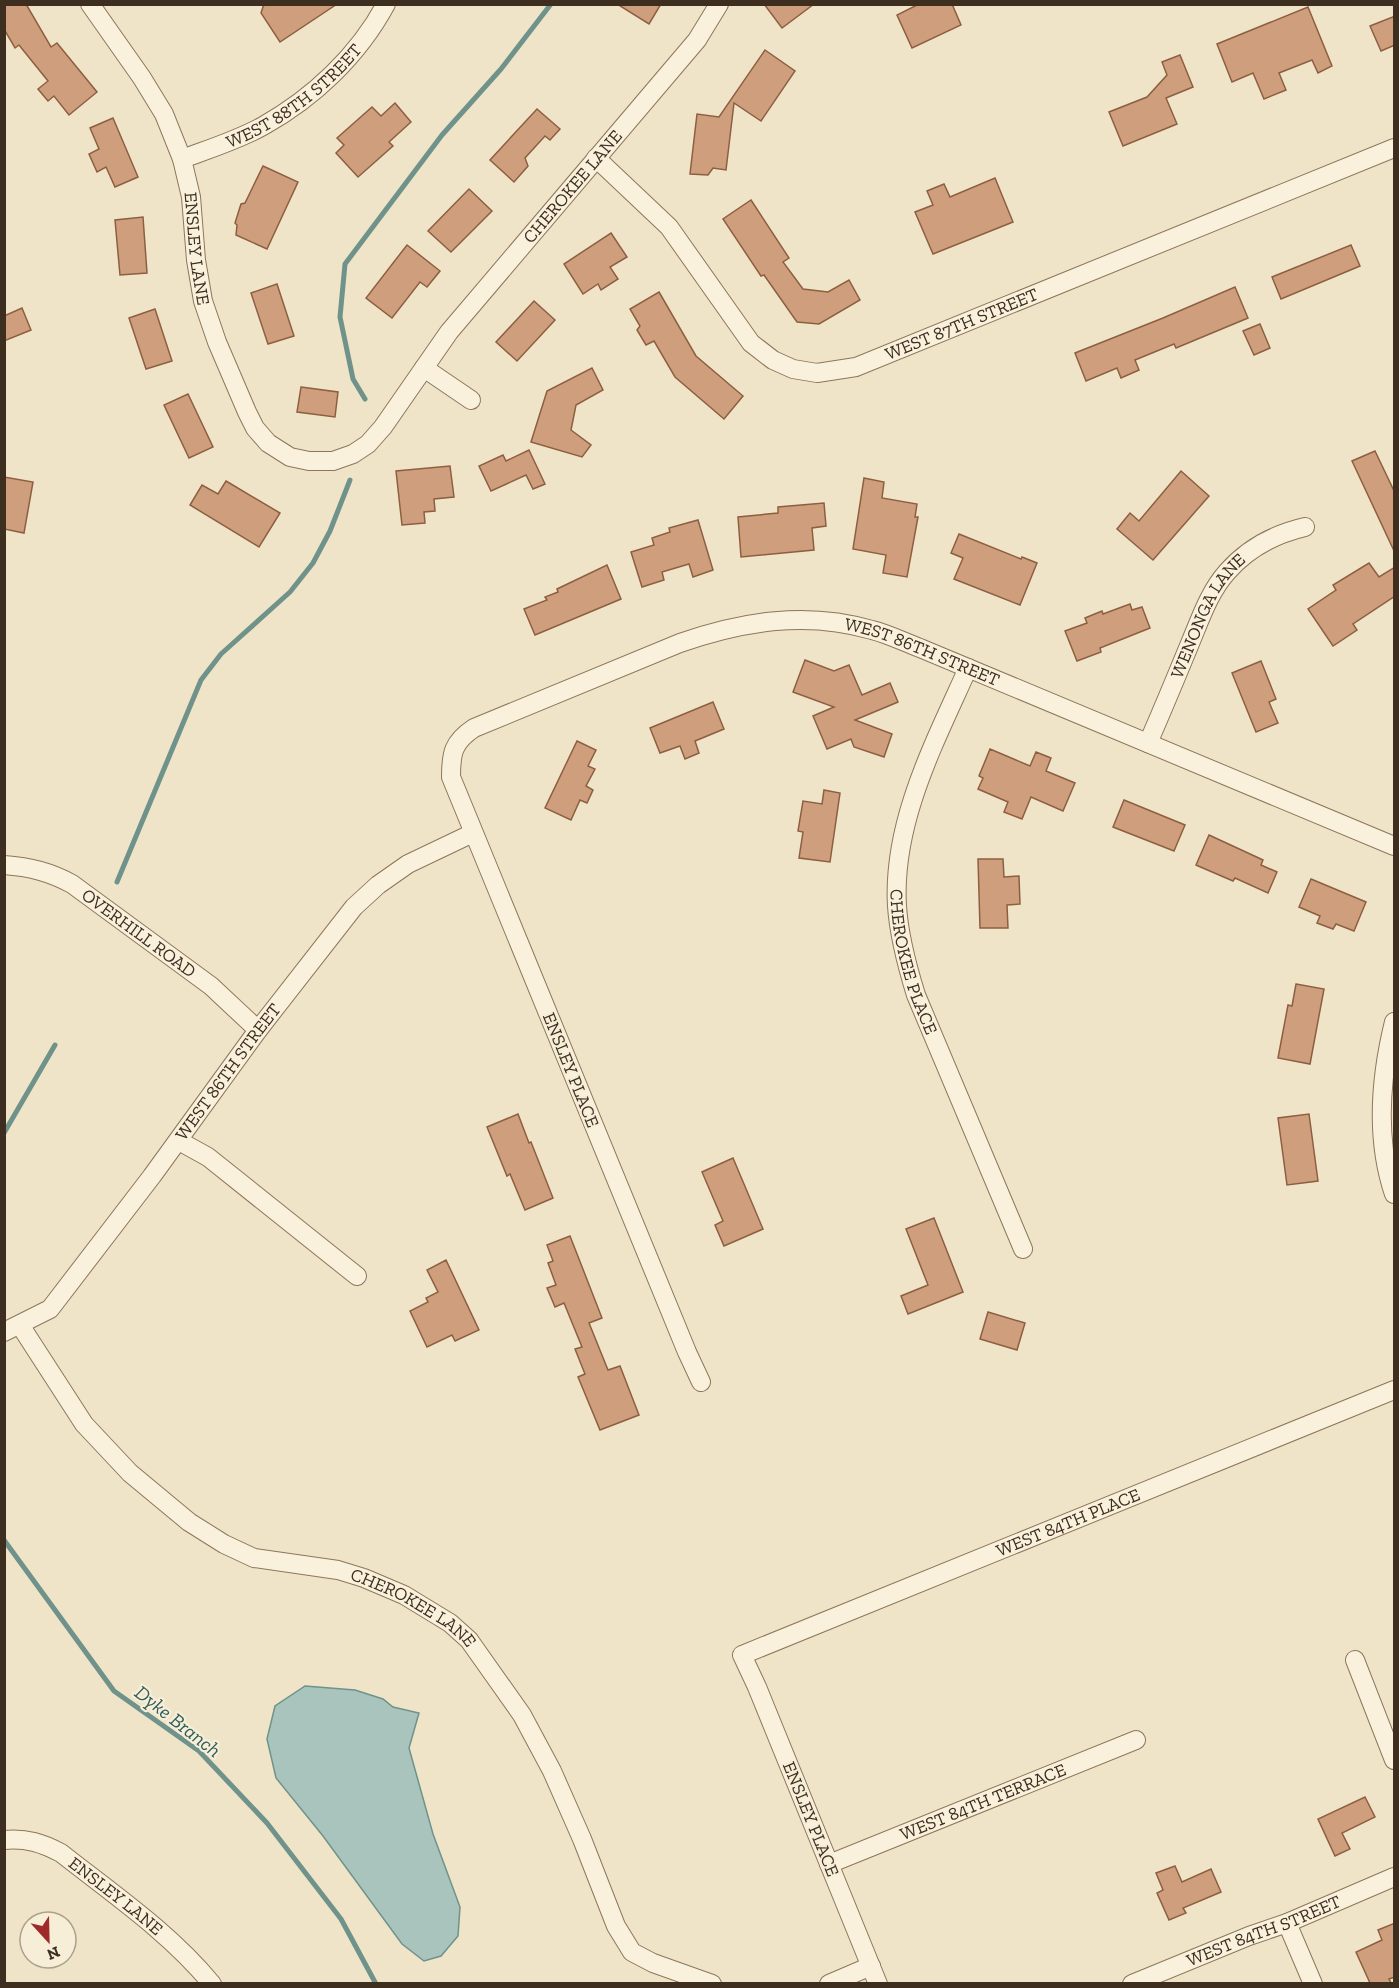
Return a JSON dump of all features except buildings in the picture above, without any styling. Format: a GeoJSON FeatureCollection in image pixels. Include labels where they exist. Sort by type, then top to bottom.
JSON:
{"type":"FeatureCollection","features":[{"type":"Feature","properties":{"kind":"street","name":"ENSLEY LANE"},"geometry":{"type":"LineString","coordinates":[[90,4],[164,114],[182,159],[191,197],[196,260],[203,301],[217,342],[255,428],[268,443],[290,457],[309,461],[326,461]]}},
{"type":"Feature","properties":{"kind":"street","name":"WEST 88TH STREET"},"geometry":{"type":"LineString","coordinates":[[182,159],[262,127],[293,107],[324,83],[354,52],[386,4]]}},
{"type":"Feature","properties":{"kind":"street","name":"CHEROKEE LANE"},"geometry":{"type":"LineString","coordinates":[[326,461],[353,454],[368,444],[449,333],[697,40],[718,4]]}},
{"type":"Feature","properties":{"kind":"street","name":"WEST 87TH STREET"},"geometry":{"type":"LineString","coordinates":[[596,158],[669,227],[752,343],[773,360],[793,369],[817,373],[856,367],[1395,148]]}},
{"type":"Feature","properties":{"kind":"street"},"geometry":{"type":"LineString","coordinates":[[424,368],[471,400]]}},
{"type":"Feature","properties":{"kind":"street","name":"WENONGA LANE"},"geometry":{"type":"LineString","coordinates":[[1148,743],[1204,610],[1226,572],[1260,544],[1281,533],[1305,527]]}},
{"type":"Feature","properties":{"kind":"street","name":"WEST 86TH STREET"},"geometry":{"type":"LineString","coordinates":[[451,755],[461,737],[474,728],[680,643],[715,631],[755,622],[796,619],[842,622],[873,630],[968,668],[1395,846]]}},
{"type":"Feature","properties":{"kind":"street","name":"CHEROKEE PLACE"},"geometry":{"type":"LineString","coordinates":[[968,668],[914,797],[902,836],[897,872],[897,906],[904,955],[916,995],[1023,1249]]}},
{"type":"Feature","properties":{"kind":"street","name":"ENSLEY PLACE"},"geometry":{"type":"LineString","coordinates":[[451,755],[451,777],[473,833],[701,1382]]}},
{"type":"Feature","properties":{"kind":"street","name":"WEST 86TH STREET"},"geometry":{"type":"LineString","coordinates":[[12,1329],[50,1309],[178,1141],[258,1030],[354,907],[378,885],[408,864],[473,833]]}},
{"type":"Feature","properties":{"kind":"street","name":"OVERHILL ROAD"},"geometry":{"type":"LineString","coordinates":[[4,865],[41,870],[72,885],[211,986],[258,1030]]}},
{"type":"Feature","properties":{"kind":"street"},"geometry":{"type":"LineString","coordinates":[[1395,1022],[1385,1061],[1381,1104],[1382,1143],[1395,1194]]}},
{"type":"Feature","properties":{"kind":"street"},"geometry":{"type":"LineString","coordinates":[[178,1141],[208,1157],[357,1276]]}},
{"type":"Feature","properties":{"kind":"street","name":"CHEROKEE LANE"},"geometry":{"type":"LineString","coordinates":[[12,1329],[84,1424],[130,1473],[189,1522],[224,1544],[254,1557],[338,1570],[364,1578],[404,1595],[438,1614],[469,1640],[522,1714],[552,1771],[616,1926],[632,1952],[653,1963],[712,1983]]}},
{"type":"Feature","properties":{"kind":"street","name":"WEST 84TH PLACE"},"geometry":{"type":"LineString","coordinates":[[742,1655],[1395,1390]]}},
{"type":"Feature","properties":{"kind":"street","name":"ENSLEY PLACE"},"geometry":{"type":"LineString","coordinates":[[742,1655],[878,1983]]}},
{"type":"Feature","properties":{"kind":"street"},"geometry":{"type":"LineString","coordinates":[[1355,1660],[1395,1760]]}},
{"type":"Feature","properties":{"kind":"street","name":"WEST 84TH TERRACE"},"geometry":{"type":"LineString","coordinates":[[829,1864],[1136,1740]]}},
{"type":"Feature","properties":{"kind":"street","name":"ENSLEY LANE"},"geometry":{"type":"LineString","coordinates":[[4,1840],[24,1839],[43,1843],[61,1853],[171,1940],[212,1983]]}},
{"type":"Feature","properties":{"kind":"street","name":"WEST 84TH STREET"},"geometry":{"type":"LineString","coordinates":[[1132,1983],[1287,1923],[1395,1877]]}},
{"type":"Feature","properties":{"kind":"street"},"geometry":{"type":"LineString","coordinates":[[1287,1923],[1312,1983]]}},
{"type":"Feature","properties":{"kind":"street"},"geometry":{"type":"LineString","coordinates":[[829,1983],[871,1966]]}},
{"type":"Feature","properties":{"kind":"water"},"geometry":{"type":"Polygon","coordinates":[[[305,1686],[355,1690],[383,1699],[393,1707],[419,1713],[409,1748],[433,1834],[460,1907],[458,1936],[441,1956],[424,1961],[402,1944],[323,1836],[276,1778],[267,1739],[275,1706],[305,1686]]]}},
{"type":"Feature","properties":{"kind":"waterway"},"geometry":{"type":"LineString","coordinates":[[365,399],[353,379],[340,317],[345,264],[442,135],[501,69],[551,4]]}},
{"type":"Feature","properties":{"kind":"waterway"},"geometry":{"type":"LineString","coordinates":[[117,882],[201,680],[221,654],[290,592],[313,563],[330,531],[350,480]]}},
{"type":"Feature","properties":{"kind":"waterway"},"geometry":{"type":"LineString","coordinates":[[4,1133],[55,1045]]}},
{"type":"Feature","properties":{"kind":"waterway","name":"Dyke Branch"},"geometry":{"type":"LineString","coordinates":[[4,1540],[114,1691],[199,1751],[267,1823],[341,1919],[376,1984]]}}]}
